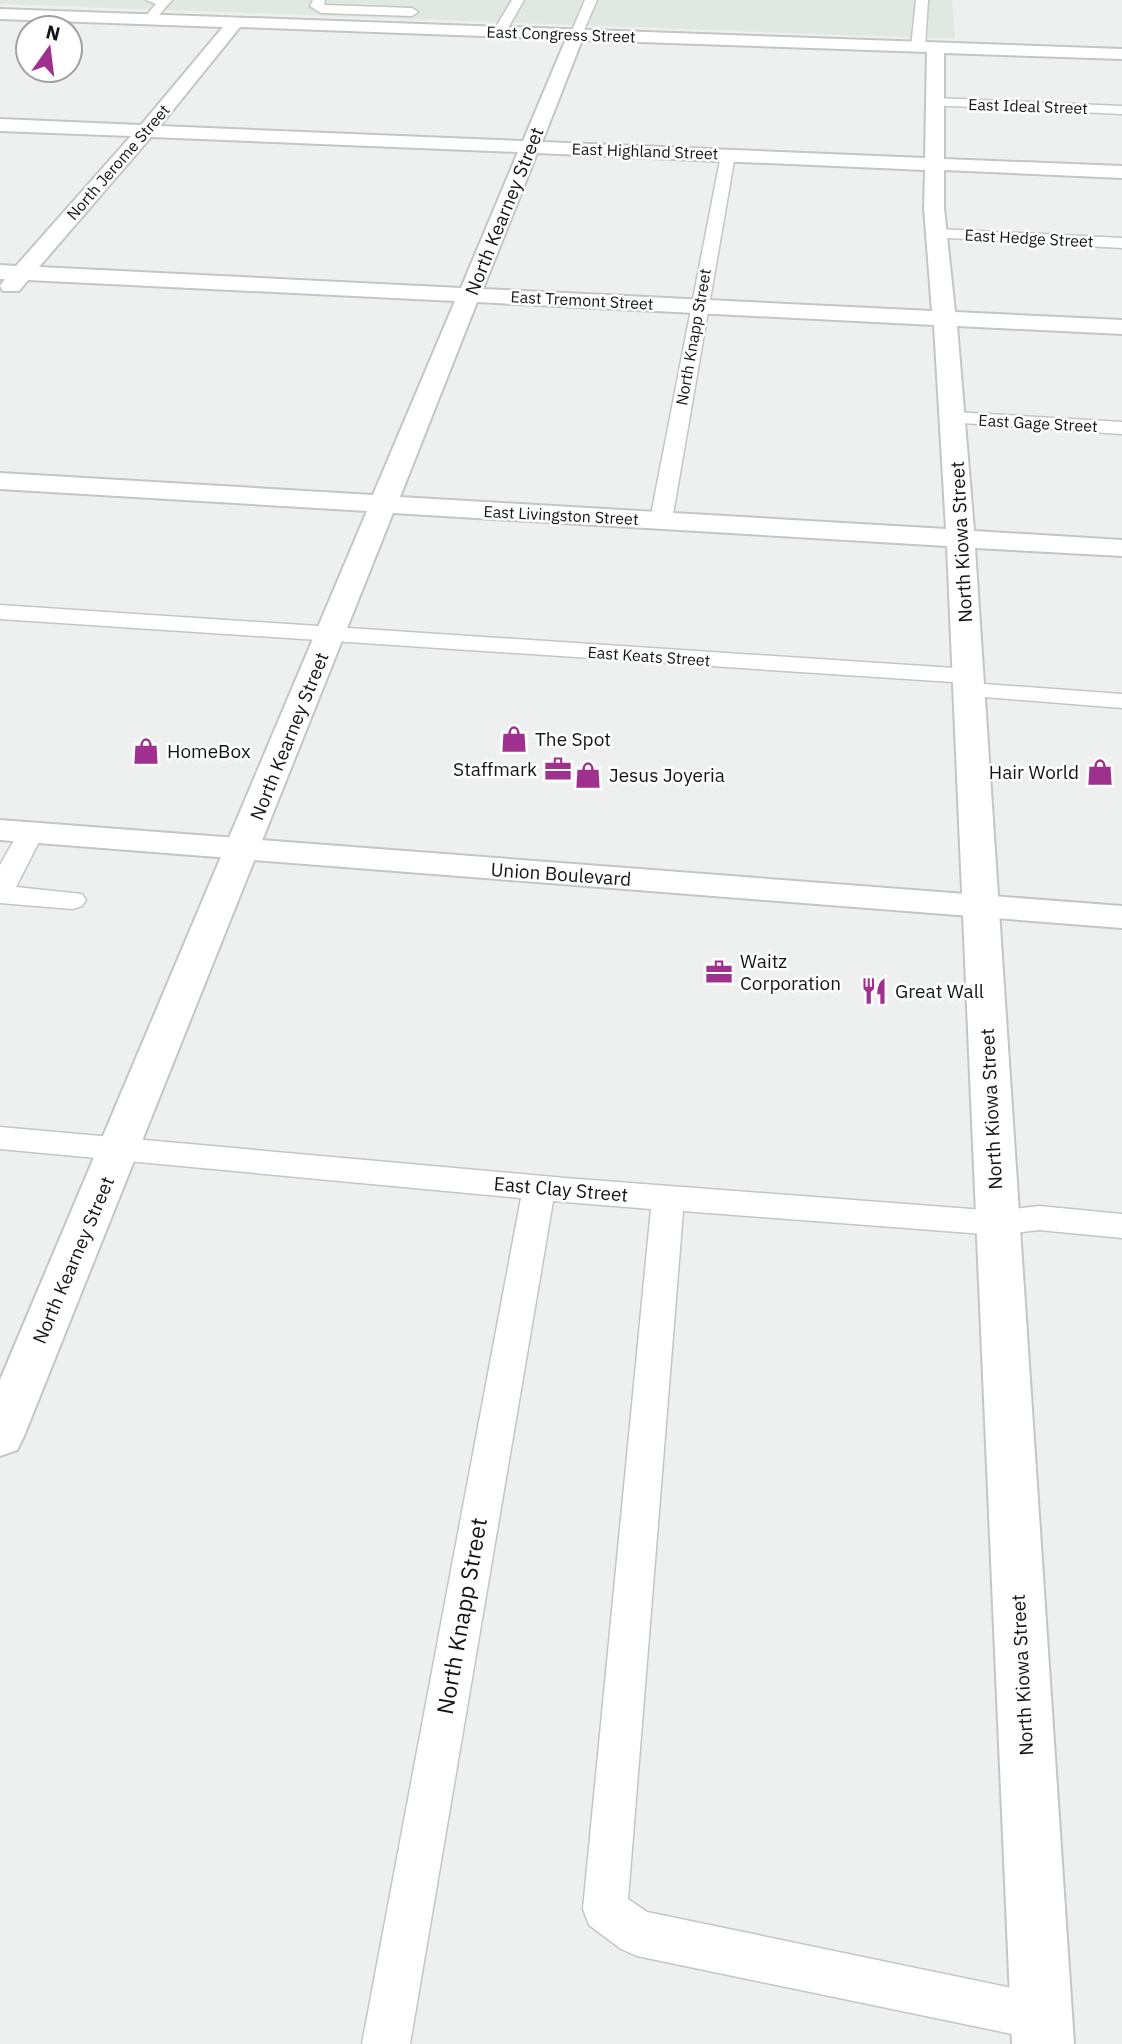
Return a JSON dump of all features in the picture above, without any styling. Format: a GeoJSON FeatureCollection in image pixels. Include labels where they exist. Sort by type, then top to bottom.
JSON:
{"type":"FeatureCollection","features":[{"type":"Feature","properties":{"kind":"street","name":"East Congress Street"},"geometry":{"type":"LineString","coordinates":[[3,15],[1122,54]]}},
{"type":"Feature","properties":{"kind":"street","name":"North Jerome Street"},"geometry":{"type":"LineString","coordinates":[[0,298],[11,272],[146,131],[234,24]]}},
{"type":"Feature","properties":{"kind":"street","name":"North Kearney Street"},"geometry":{"type":"LineString","coordinates":[[0,1436],[576,35]]}},
{"type":"Feature","properties":{"kind":"street","name":"North Kiowa Street"},"geometry":{"type":"LineString","coordinates":[[927,47],[935,102],[937,234],[954,418],[1042,2030]]}},
{"type":"Feature","properties":{"kind":"street","name":"East Highland Street"},"geometry":{"type":"LineString","coordinates":[[0,125],[1122,172]]}},
{"type":"Feature","properties":{"kind":"street","name":"East Tremont Street"},"geometry":{"type":"LineString","coordinates":[[11,272],[1122,327]]}},
{"type":"Feature","properties":{"kind":"street","name":"East Livingston Street"},"geometry":{"type":"LineString","coordinates":[[0,481],[1122,548]]}},
{"type":"Feature","properties":{"kind":"street","name":"Union Boulevard"},"geometry":{"type":"LineString","coordinates":[[16,831],[1122,917]]}},
{"type":"Feature","properties":{"kind":"lane"},"geometry":{"type":"LineString","coordinates":[[152,0],[166,0]]}},
{"type":"Feature","properties":{"kind":"lane"},"geometry":{"type":"LineString","coordinates":[[148,20],[166,0]]}},
{"type":"Feature","properties":{"kind":"lane"},"geometry":{"type":"LineString","coordinates":[[319,0],[316,6],[321,9],[416,6]]}},
{"type":"Feature","properties":{"kind":"lane"},"geometry":{"type":"LineString","coordinates":[[499,32],[518,0]]}},
{"type":"Feature","properties":{"kind":"lane"},"geometry":{"type":"LineString","coordinates":[[576,35],[591,0]]}},
{"type":"Feature","properties":{"kind":"lane"},"geometry":{"type":"LineString","coordinates":[[922,0],[927,47]]}},
{"type":"Feature","properties":{"kind":"lane"},"geometry":{"type":"LineString","coordinates":[[401,29],[416,6]]}},
{"type":"Feature","properties":{"kind":"lane","name":"East Ideal Street"},"geometry":{"type":"LineString","coordinates":[[935,102],[1122,110]]}},
{"type":"Feature","properties":{"kind":"lane","name":"North Knapp Street"},"geometry":{"type":"LineString","coordinates":[[661,520],[698,306],[728,155]]}},
{"type":"Feature","properties":{"kind":"lane","name":"East Hedge Street"},"geometry":{"type":"LineString","coordinates":[[937,234],[1122,243]]}},
{"type":"Feature","properties":{"kind":"lane","name":"East Gage Street"},"geometry":{"type":"LineString","coordinates":[[954,418],[1122,428]]}},
{"type":"Feature","properties":{"kind":"lane","name":"East Keats Street"},"geometry":{"type":"LineString","coordinates":[[0,612],[969,683],[1122,701]]}},
{"type":"Feature","properties":{"kind":"lane"},"geometry":{"type":"LineString","coordinates":[[16,831],[0,892],[72,900]]}},
{"type":"Feature","properties":{"kind":"lane","name":"East Clay Street"},"geometry":{"type":"LineString","coordinates":[[0,1138],[539,1188],[997,1223],[1038,1218],[1122,1226]]}},
{"type":"Feature","properties":{"kind":"lane","name":"North Knapp Street"},"geometry":{"type":"LineString","coordinates":[[386,2044],[539,1188]]}},
{"type":"Feature","properties":{"kind":"lane"},"geometry":{"type":"LineString","coordinates":[[667,1198],[605,1909],[637,1933],[1042,2030]]}},
{"type":"Feature","properties":{"kind":"shaded area"},"geometry":{"type":"Polygon","coordinates":[[[0,0],[952,0],[955,39],[0,4],[0,0]]]}},
{"type":"Feature","properties":{"kind":"place","name":"The Spot"},"geometry":{"type":"Point","coordinates":[514,739]}},
{"type":"Feature","properties":{"kind":"place","name":"HomeBox"},"geometry":{"type":"Point","coordinates":[146,751]}},
{"type":"Feature","properties":{"kind":"place","name":"Staffmark"},"geometry":{"type":"Point","coordinates":[558,769]}},
{"type":"Feature","properties":{"kind":"place","name":"Hair World"},"geometry":{"type":"Point","coordinates":[1100,772]}},
{"type":"Feature","properties":{"kind":"place","name":"Jesus Joyeria"},"geometry":{"type":"Point","coordinates":[588,775]}},
{"type":"Feature","properties":{"kind":"place","name":"Waitz Corporation"},"geometry":{"type":"Point","coordinates":[719,972]}},
{"type":"Feature","properties":{"kind":"place","name":"Great Wall"},"geometry":{"type":"Point","coordinates":[874,991]}}]}
